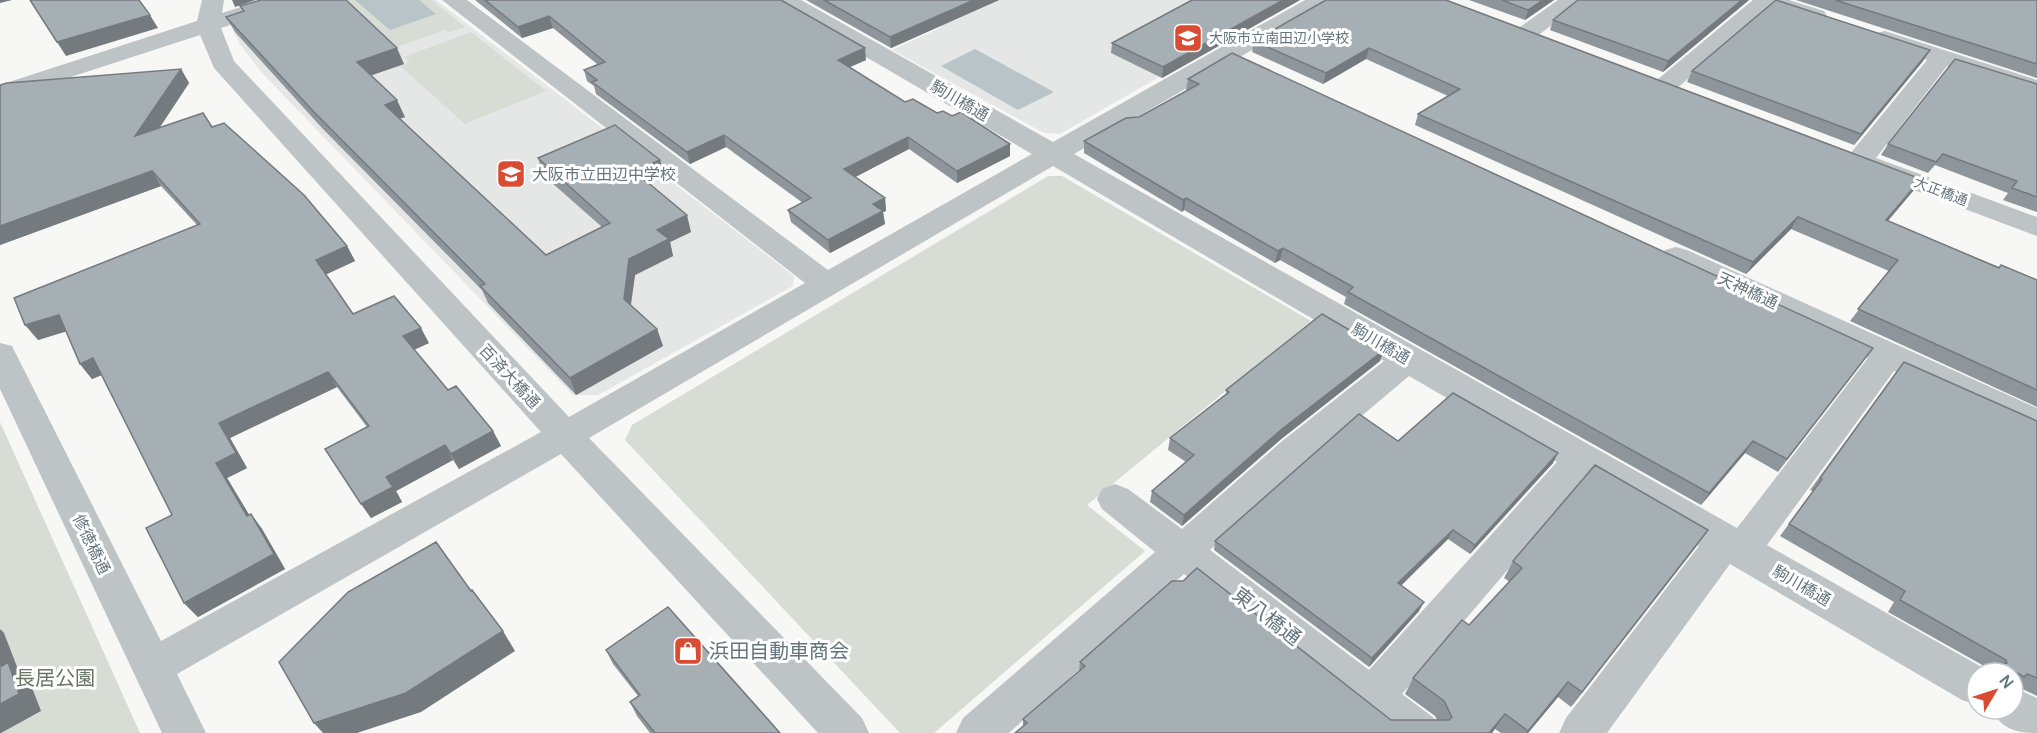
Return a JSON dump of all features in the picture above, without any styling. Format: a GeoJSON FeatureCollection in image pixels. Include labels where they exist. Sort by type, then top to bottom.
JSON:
{"type":"FeatureCollection","features":[{"type":"Feature","properties":{"kind":"street"},"geometry":{"type":"LineString","coordinates":[[0,93],[211,12],[285,0]]}},
{"type":"Feature","properties":{"kind":"street"},"geometry":{"type":"LineString","coordinates":[[453,0],[826,284]]}},
{"type":"Feature","properties":{"kind":"street","name":"駒川橋通"},"geometry":{"type":"LineString","coordinates":[[785,0],[1965,679]]}},
{"type":"Feature","properties":{"kind":"street"},"geometry":{"type":"LineString","coordinates":[[152,667],[565,435],[1321,0]]}},
{"type":"Feature","properties":{"kind":"street"},"geometry":{"type":"LineString","coordinates":[[1528,32],[1573,0]]}},
{"type":"Feature","properties":{"kind":"street"},"geometry":{"type":"LineString","coordinates":[[1666,85],[1775,1],[1835,22]]}},
{"type":"Feature","properties":{"kind":"street","name":"百済大橋通"},"geometry":{"type":"LineString","coordinates":[[211,12],[223,63],[565,435],[847,733]]}},
{"type":"Feature","properties":{"kind":"street"},"geometry":{"type":"LineString","coordinates":[[1867,32],[2037,88]]}},
{"type":"Feature","properties":{"kind":"street"},"geometry":{"type":"LineString","coordinates":[[1230,53],[1262,68]]}},
{"type":"Feature","properties":{"kind":"street","name":"大正橋通"},"geometry":{"type":"LineString","coordinates":[[1942,57],[1849,156],[2037,227]]}},
{"type":"Feature","properties":{"kind":"street","name":"天神橋通"},"geometry":{"type":"LineString","coordinates":[[1651,246],[2037,423]]}},
{"type":"Feature","properties":{"kind":"street","name":"修徳橋通"},"geometry":{"type":"LineString","coordinates":[[0,354],[184,733]]}},
{"type":"Feature","properties":{"kind":"street"},"geometry":{"type":"LineString","coordinates":[[1581,733],[1888,355]]}},
{"type":"Feature","properties":{"kind":"street"},"geometry":{"type":"LineString","coordinates":[[978,733],[1294,452],[1408,359]]}},
{"type":"Feature","properties":{"kind":"street"},"geometry":{"type":"LineString","coordinates":[[1372,697],[1582,458]]}},
{"type":"Feature","properties":{"kind":"street","name":"東八橋通"},"geometry":{"type":"LineString","coordinates":[[1116,499],[1419,733]]}},
{"type":"Feature","properties":{"kind":"shaded area","name":"大阪市立田辺中学校"},"geometry":{"type":"Polygon","coordinates":[[[306,0],[436,0],[794,276],[793,286],[598,395],[573,395],[261,72],[239,43],[233,30],[244,20],[306,0]]]}},
{"type":"Feature","properties":{"kind":"shaded area"},"geometry":{"type":"Polygon","coordinates":[[[355,0],[419,0],[436,14],[390,30],[355,0]]]}},
{"type":"Feature","properties":{"kind":"shaded area","name":"大阪市立南田辺小学校"},"geometry":{"type":"Polygon","coordinates":[[[893,0],[1293,0],[1060,134],[1044,133],[892,50],[942,27],[893,0]]]}},
{"type":"Feature","properties":{"kind":"shaded area"},"geometry":{"type":"Polygon","coordinates":[[[975,49],[1054,92],[1018,110],[941,66],[975,49]]]}},
{"type":"Feature","properties":{"kind":"green space"},"geometry":{"type":"Polygon","coordinates":[[[347,0],[431,0],[465,27],[449,32],[445,30],[397,47],[347,0]]]}},
{"type":"Feature","properties":{"kind":"green space"},"geometry":{"type":"Polygon","coordinates":[[[471,32],[546,91],[465,124],[400,66],[410,62],[404,57],[471,32]]]}},
{"type":"Feature","properties":{"kind":"green space"},"geometry":{"type":"Polygon","coordinates":[[[1048,176],[1062,176],[1311,321],[1087,505],[1145,551],[934,733],[900,733],[625,440],[632,425],[1048,176]]]}},
{"type":"Feature","properties":{"kind":"green space","name":"長居公園"},"geometry":{"type":"Polygon","coordinates":[[[0,422],[140,733],[0,733],[0,422]]]}},
{"type":"Feature","properties":{"kind":"building"},"geometry":{"type":"Polygon","coordinates":[[[30,0],[139,0],[150,15],[57,42],[30,0]]]}},
{"type":"Feature","properties":{"kind":"building"},"geometry":{"type":"Polygon","coordinates":[[[261,0],[346,0],[397,48],[357,62],[397,100],[385,105],[546,255],[610,223],[538,158],[615,125],[660,160],[634,171],[687,215],[657,230],[669,239],[629,259],[624,299],[657,329],[570,378],[480,286],[485,284],[314,112],[226,17],[244,11],[240,6],[261,0]]]}},
{"type":"Feature","properties":{"kind":"building"},"geometry":{"type":"Polygon","coordinates":[[[485,0],[781,0],[865,48],[838,60],[905,102],[913,99],[937,113],[943,111],[952,116],[961,112],[1010,144],[957,171],[908,137],[844,169],[885,198],[873,204],[883,211],[828,240],[788,210],[811,198],[724,135],[687,152],[592,82],[597,80],[584,70],[605,62],[549,16],[518,27],[485,0]]]}},
{"type":"Feature","properties":{"kind":"building"},"geometry":{"type":"Polygon","coordinates":[[[824,0],[974,0],[890,37],[824,0]]]}},
{"type":"Feature","properties":{"kind":"building"},"geometry":{"type":"Polygon","coordinates":[[[1192,0],[1283,0],[1163,67],[1112,43],[1192,0]]]}},
{"type":"Feature","properties":{"kind":"building"},"geometry":{"type":"Polygon","coordinates":[[[1326,0],[1446,0],[1921,179],[1886,220],[1999,268],[2001,265],[2037,280],[2037,390],[1858,309],[1898,260],[1798,217],[1753,262],[1418,114],[1460,89],[1369,48],[1326,73],[1254,41],[1326,0]]]}},
{"type":"Feature","properties":{"kind":"building"},"geometry":{"type":"Polygon","coordinates":[[[1502,0],[1543,0],[1528,10],[1502,0]]]}},
{"type":"Feature","properties":{"kind":"building"},"geometry":{"type":"Polygon","coordinates":[[[1578,0],[1742,0],[1668,61],[1553,20],[1578,0]]]}},
{"type":"Feature","properties":{"kind":"building"},"geometry":{"type":"Polygon","coordinates":[[[1776,0],[1930,50],[1861,134],[1692,71],[1776,0]]]}},
{"type":"Feature","properties":{"kind":"building"},"geometry":{"type":"Polygon","coordinates":[[[1835,0],[2037,0],[2037,64],[1835,0]]]}},
{"type":"Feature","properties":{"kind":"building"},"geometry":{"type":"Polygon","coordinates":[[[1232,53],[1873,348],[1787,459],[1753,441],[1709,493],[1348,292],[1353,287],[1283,248],[1278,251],[1186,198],[1183,200],[1084,141],[1126,118],[1139,117],[1199,84],[1188,79],[1232,53]]]}},
{"type":"Feature","properties":{"kind":"building"},"geometry":{"type":"Polygon","coordinates":[[[1955,59],[2037,84],[2037,197],[2012,188],[2017,181],[1943,154],[1936,162],[1888,144],[1955,59]]]}},
{"type":"Feature","properties":{"kind":"building"},"geometry":{"type":"Polygon","coordinates":[[[181,69],[135,136],[203,113],[212,127],[224,123],[304,195],[347,246],[316,260],[353,314],[394,296],[421,328],[403,336],[448,390],[456,386],[493,431],[451,454],[445,445],[386,477],[393,487],[361,504],[325,449],[369,426],[328,372],[219,423],[236,453],[216,463],[247,516],[251,514],[274,554],[184,603],[146,528],[172,515],[93,358],[80,364],[59,315],[25,325],[14,298],[200,224],[152,171],[0,226],[0,85],[181,69]]]}},
{"type":"Feature","properties":{"kind":"building"},"geometry":{"type":"Polygon","coordinates":[[[1322,314],[1384,350],[1282,429],[1184,515],[1152,491],[1194,455],[1170,438],[1322,314]]]}},
{"type":"Feature","properties":{"kind":"building"},"geometry":{"type":"Polygon","coordinates":[[[1904,362],[2037,421],[2037,678],[2027,674],[2025,676],[2025,661],[2006,661],[1900,600],[1905,591],[1789,524],[1822,479],[1820,478],[1904,362]]]}},
{"type":"Feature","properties":{"kind":"building"},"geometry":{"type":"Polygon","coordinates":[[[1453,393],[1558,453],[1475,545],[1453,530],[1398,583],[1424,602],[1372,658],[1215,541],[1359,414],[1398,441],[1453,393]]]}},
{"type":"Feature","properties":{"kind":"building"},"geometry":{"type":"Polygon","coordinates":[[[1595,465],[1708,530],[1582,692],[1568,682],[1528,731],[1505,714],[1489,733],[1015,733],[1027,723],[1023,719],[1085,666],[1080,662],[1172,581],[1183,581],[1197,568],[1391,720],[1449,720],[1452,717],[1444,701],[1413,678],[1462,620],[1469,625],[1522,568],[1513,561],[1595,465]]]}},
{"type":"Feature","properties":{"kind":"building"},"geometry":{"type":"Polygon","coordinates":[[[436,542],[503,631],[406,693],[314,723],[279,662],[348,592],[436,542]]]}},
{"type":"Feature","properties":{"kind":"building"},"geometry":{"type":"Polygon","coordinates":[[[668,607],[780,733],[655,733],[630,702],[640,695],[606,650],[668,607]]]}},
{"type":"Feature","properties":{"kind":"building"},"geometry":{"type":"Polygon","coordinates":[[[0,661],[2,666],[8,662],[19,694],[0,704],[0,661]]]}},
{"type":"Feature","properties":{"kind":"place","name":"大阪市立南田辺小学校"},"geometry":{"type":"Point","coordinates":[1188,38]}},
{"type":"Feature","properties":{"kind":"place","name":"大阪市立田辺中学校"},"geometry":{"type":"Point","coordinates":[511,174]}},
{"type":"Feature","properties":{"kind":"place","name":"浜田自動車商会"},"geometry":{"type":"Point","coordinates":[688,651]}}]}
